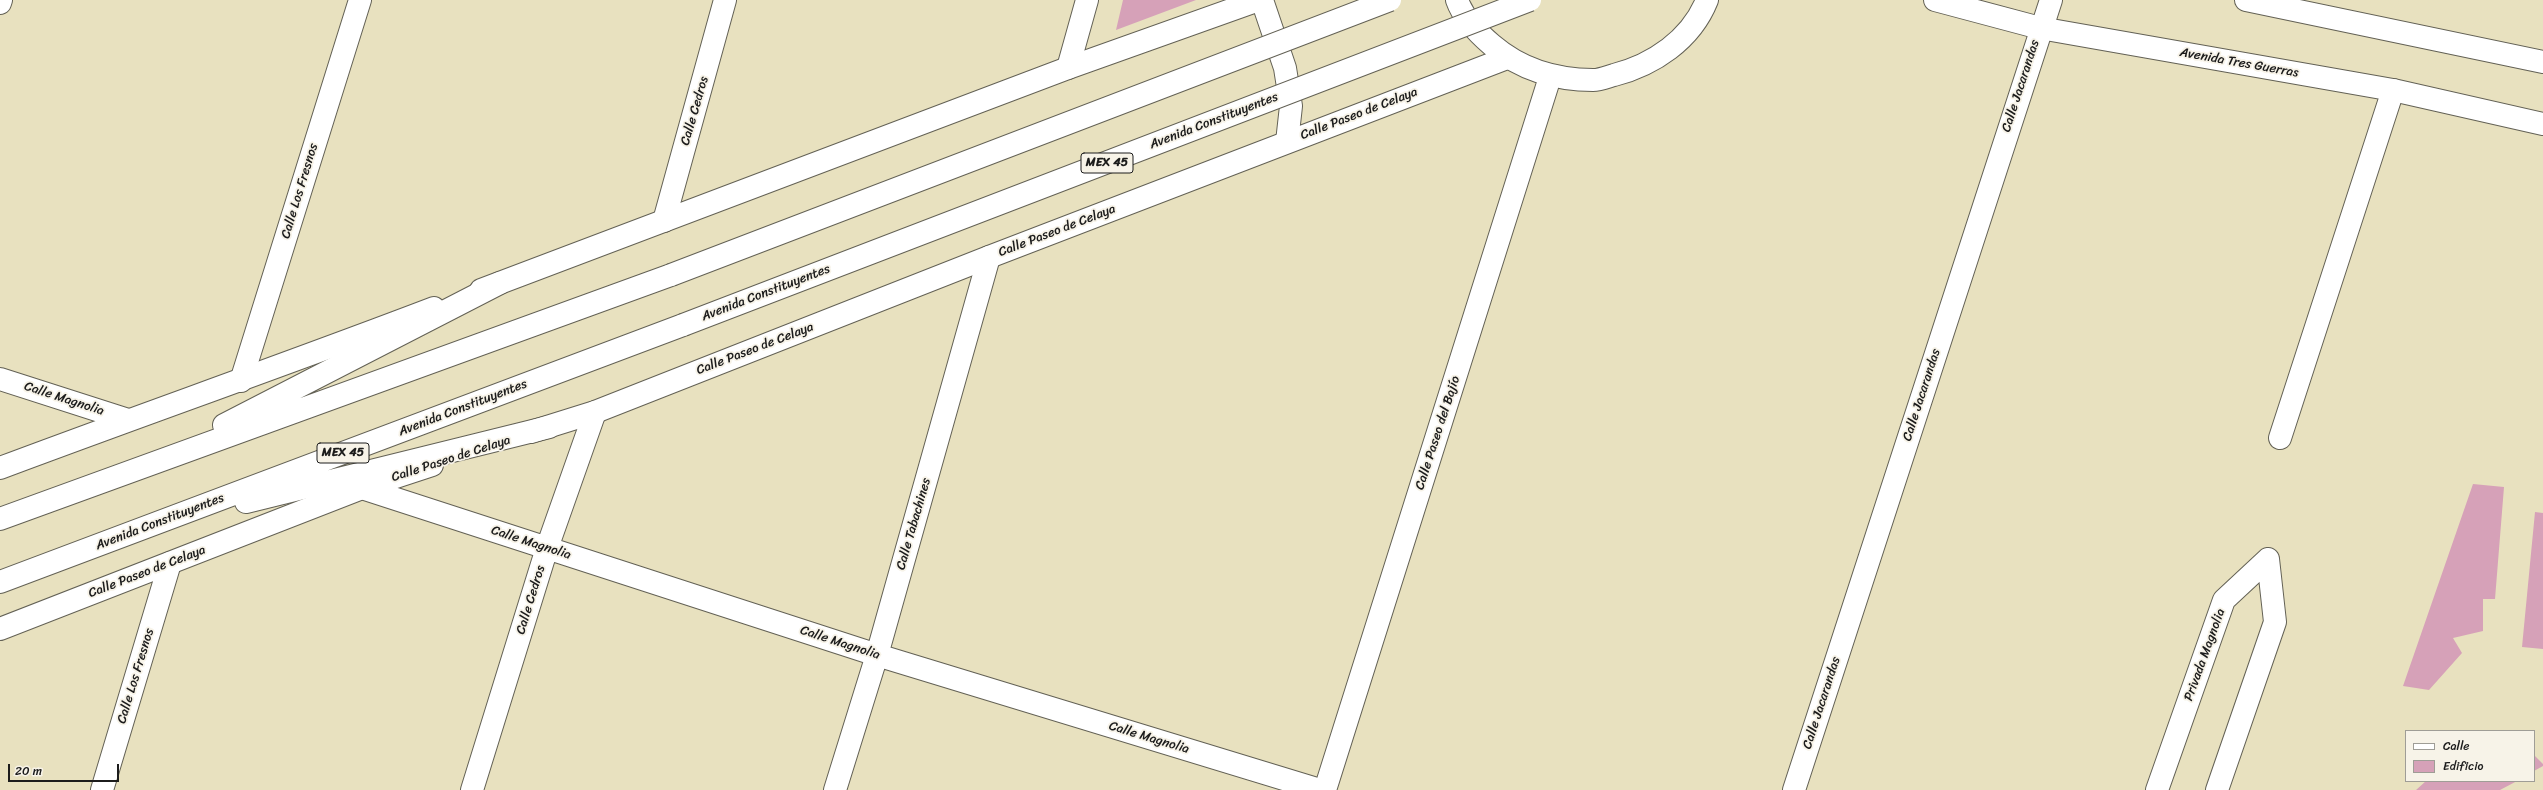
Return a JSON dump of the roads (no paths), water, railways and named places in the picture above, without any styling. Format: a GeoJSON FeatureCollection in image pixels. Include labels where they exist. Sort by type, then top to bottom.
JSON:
{"type":"FeatureCollection","features":[{"type":"Feature","properties":{"kind":"main road","name":"Calle Los Fresnos"},"geometry":{"type":"LineString","coordinates":[[241,381],[360,0]]}},
{"type":"Feature","properties":{"kind":"main road","name":"Calle Cedros"},"geometry":{"type":"LineString","coordinates":[[664,221],[725,0]]}},
{"type":"Feature","properties":{"kind":"main road"},"geometry":{"type":"LineString","coordinates":[[1068,68],[1087,0]]}},
{"type":"Feature","properties":{"kind":"main road"},"geometry":{"type":"LineString","coordinates":[[0,468],[128,420],[241,381],[1068,68],[1260,0],[1285,68],[1291,106],[1287,142]]}},
{"type":"Feature","properties":{"kind":"main road"},"geometry":{"type":"LineString","coordinates":[[0,519],[671,275],[1390,0]]}},
{"type":"Feature","properties":{"kind":"main road"},"geometry":{"type":"LineString","coordinates":[[1457,0],[1480,35],[1507,58],[1550,77],[1594,80],[1637,69],[1674,46],[1702,13],[1707,0]]}},
{"type":"Feature","properties":{"kind":"main road","name":"Avenida Constituyentes"},"geometry":{"type":"LineString","coordinates":[[2,581],[683,325],[1530,0]]}},
{"type":"Feature","properties":{"kind":"main road","name":"Avenida Tres Guerras"},"geometry":{"type":"LineString","coordinates":[[1935,0],[2040,28],[2394,90],[2543,124]]}},
{"type":"Feature","properties":{"kind":"main road","name":"Calle Jacarandas"},"geometry":{"type":"LineString","coordinates":[[1794,790],[2040,28],[2051,0]]}},
{"type":"Feature","properties":{"kind":"main road"},"geometry":{"type":"LineString","coordinates":[[2246,0],[2543,62]]}},
{"type":"Feature","properties":{"kind":"main road","name":"Calle Paseo de Celaya"},"geometry":{"type":"LineString","coordinates":[[0,629],[362,488],[595,412],[989,257],[1507,58]]}},
{"type":"Feature","properties":{"kind":"main road","name":"Calle Paseo del Bajío"},"geometry":{"type":"LineString","coordinates":[[1325,790],[1550,77]]}},
{"type":"Feature","properties":{"kind":"main road"},"geometry":{"type":"LineString","coordinates":[[2280,438],[2394,90]]}},
{"type":"Feature","properties":{"kind":"main road","name":"Calle Tabachines"},"geometry":{"type":"LineString","coordinates":[[835,790],[877,655],[989,257]]}},
{"type":"Feature","properties":{"kind":"main road"},"geometry":{"type":"LineString","coordinates":[[139,468],[500,283]]}},
{"type":"Feature","properties":{"kind":"main road","name":"Calle Magnolia"},"geometry":{"type":"LineString","coordinates":[[0,378],[128,420]]}},
{"type":"Feature","properties":{"kind":"main road","name":"Calle Cedros"},"geometry":{"type":"LineString","coordinates":[[472,790],[547,548],[595,412]]}},
{"type":"Feature","properties":{"kind":"main road"},"geometry":{"type":"LineString","coordinates":[[146,527],[549,427]]}},
{"type":"Feature","properties":{"kind":"main road","name":"Calle Magnolia"},"geometry":{"type":"LineString","coordinates":[[362,488],[877,655],[1320,790]]}},
{"type":"Feature","properties":{"kind":"main road","name":"Privada Magnolia"},"geometry":{"type":"LineString","coordinates":[[2157,790],[2224,600],[2268,560],[2275,622],[2217,790]]}},
{"type":"Feature","properties":{"kind":"main road","name":"Calle Los Fresnos"},"geometry":{"type":"LineString","coordinates":[[102,790],[170,562]]}}]}
